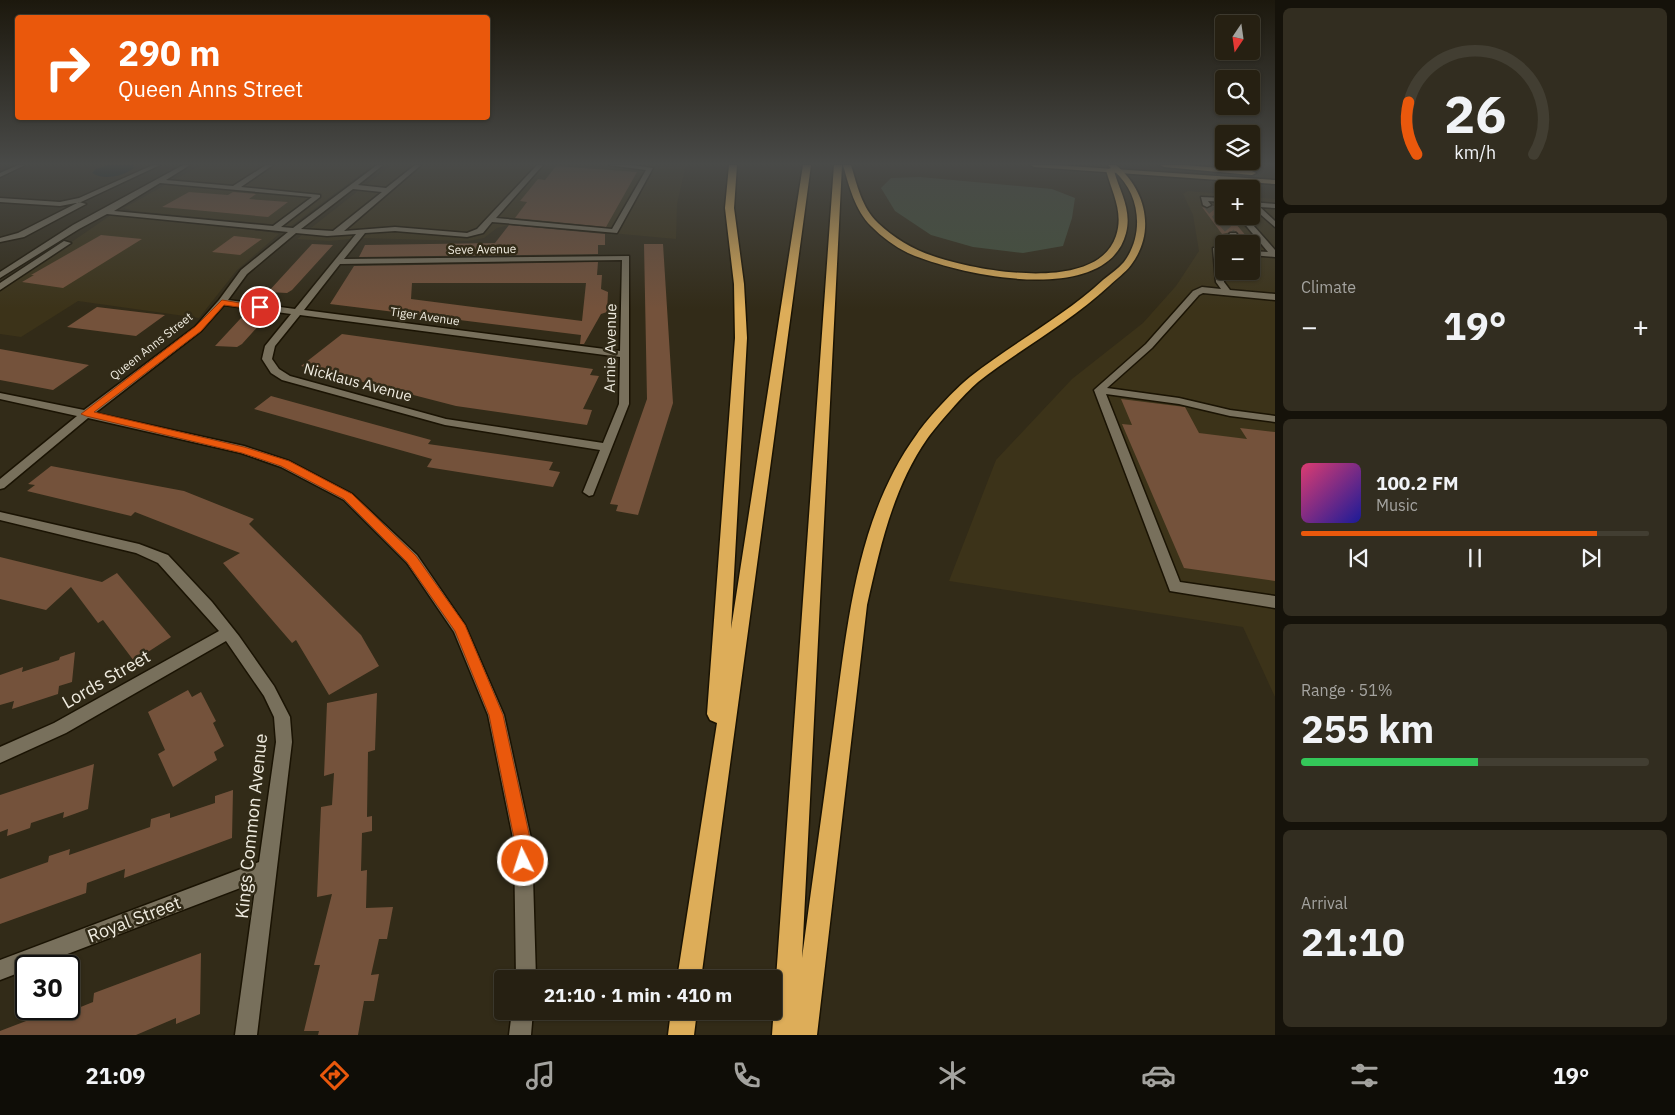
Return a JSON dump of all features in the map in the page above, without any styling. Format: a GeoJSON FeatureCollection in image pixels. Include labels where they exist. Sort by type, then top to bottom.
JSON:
{"type":"FeatureCollection","features":[{"type":"Feature","properties":{"kind":"highway"},"geometry":{"type":"LineString","coordinates":[[706,856],[725,613],[741,338],[738,278],[729,213]]}},
{"type":"Feature","properties":{"kind":"highway"},"geometry":{"type":"LineString","coordinates":[[690,970],[799,213]]}},
{"type":"Feature","properties":{"kind":"highway"},"geometry":{"type":"LineString","coordinates":[[785,1035],[835,213]]}},
{"type":"Feature","properties":{"kind":"highway"},"geometry":{"type":"LineString","coordinates":[[867,213],[872,222],[902,245],[925,257],[947,264],[1014,275],[1070,273],[1092,268],[1108,258],[1117,245],[1123,229],[1125,213]]}},
{"type":"Feature","properties":{"kind":"highway"},"geometry":{"type":"LineString","coordinates":[[804,1035],[859,605],[875,535],[896,481],[922,436],[972,381],[1090,298],[1127,264],[1138,245],[1142,223],[1141,213]]}},
{"type":"Feature","properties":{"kind":"highway"},"geometry":{"type":"LineString","coordinates":[[681,1035],[683,1020]]}},
{"type":"Feature","properties":{"kind":"street"},"geometry":{"type":"LineString","coordinates":[[0,240],[20,235],[63,213]]}},
{"type":"Feature","properties":{"kind":"street"},"geometry":{"type":"LineString","coordinates":[[0,276],[76,226],[103,213]]}},
{"type":"Feature","properties":{"kind":"street"},"geometry":{"type":"LineString","coordinates":[[0,287],[90,227],[105,213]]}},
{"type":"Feature","properties":{"kind":"street"},"geometry":{"type":"LineString","coordinates":[[119,213],[295,231],[336,233],[395,229],[466,235],[480,231],[497,213]]}},
{"type":"Feature","properties":{"kind":"street"},"geometry":{"type":"LineString","coordinates":[[274,229],[295,213]]}},
{"type":"Feature","properties":{"kind":"street","name":"Queen Anns Street"},"geometry":{"type":"LineString","coordinates":[[0,485],[86,414],[198,329],[222,302],[244,272],[318,213]]}},
{"type":"Feature","properties":{"kind":"street"},"geometry":{"type":"LineString","coordinates":[[336,233],[359,213]]}},
{"type":"Feature","properties":{"kind":"street"},"geometry":{"type":"LineString","coordinates":[[491,220],[614,232],[625,213]]}},
{"type":"Feature","properties":{"kind":"street"},"geometry":{"type":"LineString","coordinates":[[1263,213],[1275,225]]}},
{"type":"Feature","properties":{"kind":"street"},"geometry":{"type":"LineString","coordinates":[[1249,225],[1275,255]]}},
{"type":"Feature","properties":{"kind":"street","name":"Nicklaus Avenue"},"geometry":{"type":"LineString","coordinates":[[363,231],[270,346],[268,359],[275,371],[286,378],[445,422],[607,447]]}},
{"type":"Feature","properties":{"kind":"street"},"geometry":{"type":"LineString","coordinates":[[1260,254],[1275,255]]}},
{"type":"Feature","properties":{"kind":"street","name":"Seve Avenue"},"geometry":{"type":"LineString","coordinates":[[338,262],[626,258]]}},
{"type":"Feature","properties":{"kind":"street","name":"Arnie Avenue"},"geometry":{"type":"LineString","coordinates":[[589,492],[624,404],[626,258]]}},
{"type":"Feature","properties":{"kind":"street"},"geometry":{"type":"LineString","coordinates":[[1220,280],[1227,292]]}},
{"type":"Feature","properties":{"kind":"street"},"geometry":{"type":"LineString","coordinates":[[1099,390],[1149,346],[1196,293],[1202,290],[1275,297]]}},
{"type":"Feature","properties":{"kind":"street","name":"Tiger Avenue"},"geometry":{"type":"LineString","coordinates":[[222,302],[625,355]]}},
{"type":"Feature","properties":{"kind":"street"},"geometry":{"type":"LineString","coordinates":[[1099,390],[1179,401],[1230,413],[1275,419]]}},
{"type":"Feature","properties":{"kind":"street"},"geometry":{"type":"LineString","coordinates":[[1099,390],[1175,587],[1275,602]]}},
{"type":"Feature","properties":{"kind":"street"},"geometry":{"type":"LineString","coordinates":[[1,396],[244,450],[285,464],[348,497],[412,559],[460,629],[496,715],[523,843],[526,970]]}},
{"type":"Feature","properties":{"kind":"street","name":"Kings Common Avenue"},"geometry":{"type":"LineString","coordinates":[[0,516],[139,549],[163,559],[228,632],[269,691],[282,717],[284,742],[246,1035]]}},
{"type":"Feature","properties":{"kind":"street","name":"Lords Street"},"geometry":{"type":"LineString","coordinates":[[0,754],[60,728],[228,632]]}},
{"type":"Feature","properties":{"kind":"street","name":"Royal Street"},"geometry":{"type":"LineString","coordinates":[[0,970],[268,868]]}},
{"type":"Feature","properties":{"kind":"street"},"geometry":{"type":"LineString","coordinates":[[520,1035],[522,1020]]}},
{"type":"Feature","properties":{"kind":"shaded area"},"geometry":{"type":"Polygon","coordinates":[[[158,213],[308,213],[291,226],[158,213]]]}},
{"type":"Feature","properties":{"kind":"shaded area"},"geometry":{"type":"Polygon","coordinates":[[[330,213],[677,213],[676,239],[512,224],[497,228],[484,238],[468,241],[360,238],[329,241],[297,239],[330,213]]]}},
{"type":"Feature","properties":{"kind":"shaded area"},"geometry":{"type":"Polygon","coordinates":[[[1192,213],[1215,213],[1215,225],[1260,225],[1260,213],[1275,213],[1275,697],[1243,627],[949,581],[996,460],[1072,379],[1143,323],[1176,286],[1199,251],[1192,213]]]}},
{"type":"Feature","properties":{"kind":"shaded area"},"geometry":{"type":"Polygon","coordinates":[[[111,215],[279,234],[237,270],[199,318],[78,301],[21,337],[0,334],[0,291],[111,215]]]}},
{"type":"Feature","properties":{"kind":"green space"},"geometry":{"type":"Polygon","coordinates":[[[898,213],[1073,213],[1063,246],[1023,253],[973,247],[931,235],[898,213]]]}},
{"type":"Feature","properties":{"kind":"building"},"geometry":{"type":"Polygon","coordinates":[[[229,213],[273,213],[268,217],[229,213]]]}},
{"type":"Feature","properties":{"kind":"building"},"geometry":{"type":"Polygon","coordinates":[[[519,213],[614,213],[606,227],[515,218],[519,213]]]}},
{"type":"Feature","properties":{"kind":"building"},"geometry":{"type":"Polygon","coordinates":[[[1207,213],[1215,213],[1215,225],[1207,213]]]}},
{"type":"Feature","properties":{"kind":"building"},"geometry":{"type":"Polygon","coordinates":[[[509,225],[605,234],[605,245],[598,245],[598,254],[359,257],[365,245],[495,243],[509,225]]]}},
{"type":"Feature","properties":{"kind":"building"},"geometry":{"type":"Polygon","coordinates":[[[1215,225],[1237,225],[1245,235],[1239,235],[1236,231],[1222,234],[1215,225]]]}},
{"type":"Feature","properties":{"kind":"building"},"geometry":{"type":"Polygon","coordinates":[[[101,235],[142,239],[63,288],[22,282],[34,275],[31,275],[101,235]]]}},
{"type":"Feature","properties":{"kind":"building"},"geometry":{"type":"Polygon","coordinates":[[[234,236],[262,239],[240,255],[212,252],[234,236]]]}},
{"type":"Feature","properties":{"kind":"building"},"geometry":{"type":"Polygon","coordinates":[[[312,244],[333,245],[292,290],[287,293],[268,292],[312,244]]]}},
{"type":"Feature","properties":{"kind":"building"},"geometry":{"type":"Polygon","coordinates":[[[644,244],[663,244],[673,403],[638,515],[616,511],[618,505],[610,504],[647,399],[644,244]]]}},
{"type":"Feature","properties":{"kind":"building"},"geometry":{"type":"Polygon","coordinates":[[[598,262],[597,275],[602,275],[601,289],[608,292],[607,312],[601,314],[584,344],[580,344],[581,335],[330,304],[354,266],[598,262]],[[412,283],[411,299],[582,321],[586,283],[412,283]]]}},
{"type":"Feature","properties":{"kind":"building"},"geometry":{"type":"Polygon","coordinates":[[[97,307],[165,315],[136,336],[67,327],[97,307]]]}},
{"type":"Feature","properties":{"kind":"building"},"geometry":{"type":"Polygon","coordinates":[[[241,318],[260,318],[257,321],[262,322],[237,347],[215,346],[241,318]]]}},
{"type":"Feature","properties":{"kind":"building"},"geometry":{"type":"Polygon","coordinates":[[[342,334],[593,369],[590,375],[599,376],[583,409],[592,410],[587,425],[456,406],[301,366],[342,334]]]}},
{"type":"Feature","properties":{"kind":"building"},"geometry":{"type":"Polygon","coordinates":[[[0,349],[89,365],[53,390],[0,380],[0,349]]]}},
{"type":"Feature","properties":{"kind":"building"},"geometry":{"type":"Polygon","coordinates":[[[271,396],[431,440],[428,444],[553,462],[549,470],[560,472],[553,487],[427,467],[432,459],[254,409],[271,396]]]}},
{"type":"Feature","properties":{"kind":"building"},"geometry":{"type":"Polygon","coordinates":[[[1121,399],[1185,407],[1199,433],[1247,439],[1240,428],[1275,432],[1275,581],[1184,568],[1122,424],[1132,425],[1121,399]]]}},
{"type":"Feature","properties":{"kind":"building"},"geometry":{"type":"Polygon","coordinates":[[[51,466],[184,491],[254,519],[249,524],[361,635],[379,666],[329,695],[296,640],[292,643],[223,563],[240,553],[135,512],[131,516],[27,491],[35,485],[28,484],[51,466]]]}},
{"type":"Feature","properties":{"kind":"building"},"geometry":{"type":"Polygon","coordinates":[[[0,557],[102,582],[117,573],[171,637],[134,661],[103,620],[98,623],[71,587],[46,610],[0,599],[0,557]]]}},
{"type":"Feature","properties":{"kind":"building"},"geometry":{"type":"Polygon","coordinates":[[[75,652],[72,682],[59,686],[58,694],[12,709],[14,701],[0,705],[0,675],[23,667],[22,672],[59,660],[60,657],[75,652]]]}},
{"type":"Feature","properties":{"kind":"building"},"geometry":{"type":"Polygon","coordinates":[[[188,690],[192,697],[201,692],[216,721],[213,723],[224,746],[214,752],[217,760],[173,787],[158,754],[165,750],[148,712],[188,690]]]}},
{"type":"Feature","properties":{"kind":"building"},"geometry":{"type":"Polygon","coordinates":[[[377,693],[375,750],[368,752],[367,817],[372,816],[372,831],[362,833],[361,871],[367,870],[366,908],[393,907],[387,939],[379,939],[371,975],[379,974],[374,1001],[364,1001],[358,1035],[318,1035],[319,1031],[304,1031],[320,965],[314,965],[332,894],[317,897],[321,807],[332,805],[334,773],[324,776],[327,703],[377,693]]]}},
{"type":"Feature","properties":{"kind":"building"},"geometry":{"type":"Polygon","coordinates":[[[94,764],[88,809],[63,818],[64,812],[31,823],[30,828],[7,836],[8,829],[0,832],[0,795],[94,764]]]}},
{"type":"Feature","properties":{"kind":"building"},"geometry":{"type":"Polygon","coordinates":[[[233,790],[232,838],[124,878],[125,869],[87,883],[86,893],[0,924],[0,879],[48,862],[49,856],[70,849],[69,855],[150,827],[151,819],[170,813],[170,818],[215,803],[215,796],[233,790]]]}},
{"type":"Feature","properties":{"kind":"building"},"geometry":{"type":"Polygon","coordinates":[[[201,953],[200,1014],[176,1024],[176,1018],[136,1035],[0,1035],[0,1031],[29,1020],[80,1020],[80,1007],[93,1002],[94,993],[201,953]]]}},
{"type":"Feature","properties":{"kind":"tunnel"},"geometry":{"type":"LineString","coordinates":[[1214,213],[1233,235]]}},
{"type":"Feature","properties":{"kind":"route"},"geometry":{"type":"LineString","coordinates":[[260,307],[222,302],[198,329],[86,414],[244,450],[285,464],[348,497],[412,559],[460,629],[496,715],[523,843],[523,861]]}}]}
